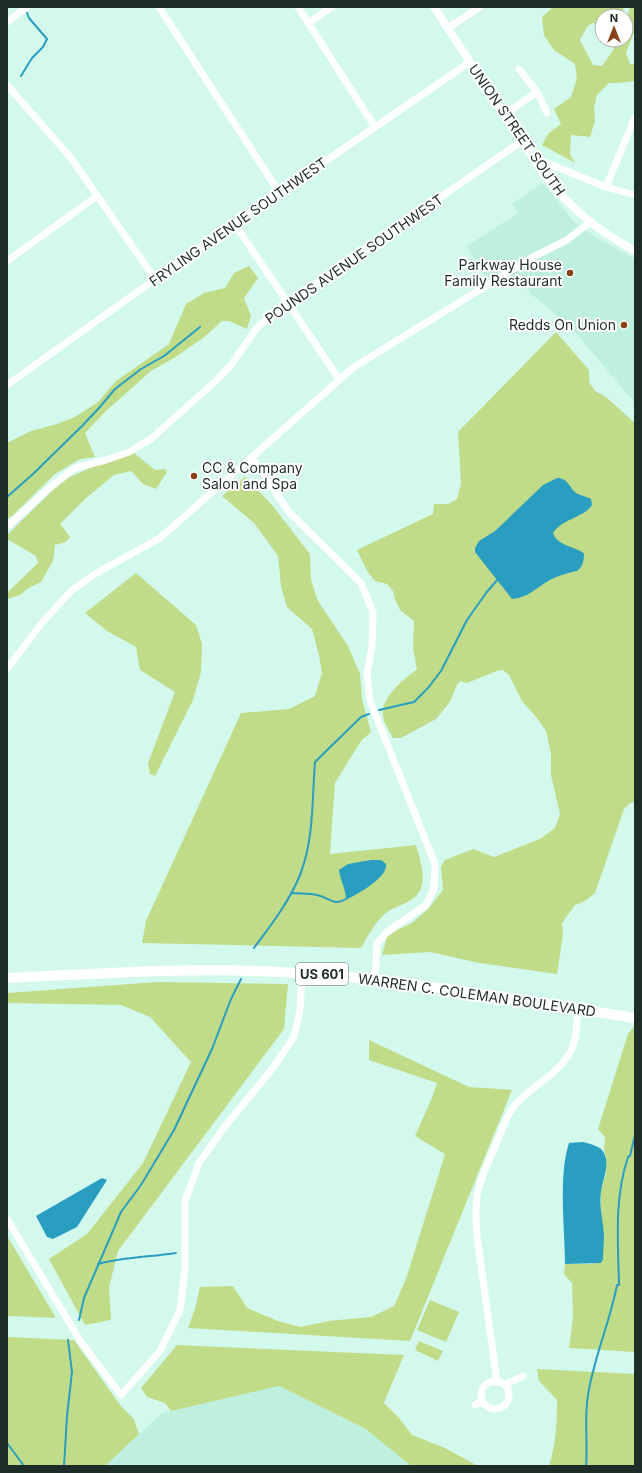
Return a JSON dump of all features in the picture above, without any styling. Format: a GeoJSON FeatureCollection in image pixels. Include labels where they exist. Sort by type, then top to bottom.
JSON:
{"type":"FeatureCollection","features":[{"type":"Feature","properties":{"kind":"highway","name":"WARREN C. COLEMAN BOULEVARD"},"geometry":{"type":"LineString","coordinates":[[7,978],[167,970],[240,970],[302,973],[375,979],[635,1018]]}},
{"type":"Feature","properties":{"kind":"main road","name":"UNION STREET SOUTH"},"geometry":{"type":"LineString","coordinates":[[434,7],[532,157],[558,192],[590,222],[614,239],[635,250]]}},
{"type":"Feature","properties":{"kind":"street"},"geometry":{"type":"LineString","coordinates":[[7,22],[27,7]]}},
{"type":"Feature","properties":{"kind":"street"},"geometry":{"type":"LineString","coordinates":[[159,7],[279,192]]}},
{"type":"Feature","properties":{"kind":"street"},"geometry":{"type":"LineString","coordinates":[[298,7],[375,127]]}},
{"type":"Feature","properties":{"kind":"street"},"geometry":{"type":"LineString","coordinates":[[308,23],[332,7]]}},
{"type":"Feature","properties":{"kind":"street"},"geometry":{"type":"LineString","coordinates":[[448,28],[480,7]]}},
{"type":"Feature","properties":{"kind":"street","name":"FRYLING AVENUE SOUTHWEST"},"geometry":{"type":"LineString","coordinates":[[7,385],[234,223],[470,62]]}},
{"type":"Feature","properties":{"kind":"street"},"geometry":{"type":"LineString","coordinates":[[519,69],[537,92],[547,113]]}},
{"type":"Feature","properties":{"kind":"street"},"geometry":{"type":"LineString","coordinates":[[7,85],[63,148],[155,279]]}},
{"type":"Feature","properties":{"kind":"street"},"geometry":{"type":"LineString","coordinates":[[505,114],[537,92]]}},
{"type":"Feature","properties":{"kind":"street"},"geometry":{"type":"LineString","coordinates":[[606,187],[635,117]]}},
{"type":"Feature","properties":{"kind":"street","name":"POUNDS AVENUE SOUTHWEST"},"geometry":{"type":"LineString","coordinates":[[7,527],[48,489],[75,468],[129,452],[151,439],[218,380],[231,365],[256,329],[264,321],[287,303],[378,242],[522,141]]}},
{"type":"Feature","properties":{"kind":"street"},"geometry":{"type":"LineString","coordinates":[[532,157],[606,187],[635,195]]}},
{"type":"Feature","properties":{"kind":"street"},"geometry":{"type":"LineString","coordinates":[[7,261],[97,196]]}},
{"type":"Feature","properties":{"kind":"street"},"geometry":{"type":"LineString","coordinates":[[7,670],[41,624],[71,591],[95,574],[160,538],[354,367],[381,349],[534,257],[567,240],[590,222]]}},
{"type":"Feature","properties":{"kind":"street"},"geometry":{"type":"LineString","coordinates":[[234,223],[339,380]]}},
{"type":"Feature","properties":{"kind":"street"},"geometry":{"type":"LineString","coordinates":[[252,458],[289,512],[361,583],[373,612],[372,646],[367,673],[370,701],[435,864],[434,889],[426,905],[386,932],[377,944],[375,979]]}},
{"type":"Feature","properties":{"kind":"street"},"geometry":{"type":"LineString","coordinates":[[7,1219],[81,1342],[121,1395],[160,1351],[180,1310],[186,1269],[185,1201],[199,1163],[223,1129],[272,1069],[294,1036],[300,1010],[302,973]]}},
{"type":"Feature","properties":{"kind":"street"},"geometry":{"type":"LineString","coordinates":[[522,1376],[501,1383],[493,1382],[485,1386],[482,1394],[483,1401],[491,1408],[500,1408],[504,1406],[509,1395],[507,1388],[501,1383],[477,1236],[475,1216],[477,1196],[510,1110],[526,1093],[562,1064],[571,1049],[574,1042],[578,1009]]}},
{"type":"Feature","properties":{"kind":"street"},"geometry":{"type":"LineString","coordinates":[[475,1406],[483,1401]]}},
{"type":"Feature","properties":{"kind":"shaded area"},"geometry":{"type":"Polygon","coordinates":[[[543,183],[575,223],[635,259],[635,403],[570,326],[531,294],[517,275],[491,287],[467,246],[518,213],[512,204],[543,183]]]}},
{"type":"Feature","properties":{"kind":"shaded area"},"geometry":{"type":"Polygon","coordinates":[[[279,1386],[366,1429],[411,1466],[105,1466],[162,1413],[279,1386]]]}},
{"type":"Feature","properties":{"kind":"green space"},"geometry":{"type":"Polygon","coordinates":[[[553,7],[624,7],[594,8],[594,23],[587,27],[580,40],[593,65],[602,66],[614,48],[628,48],[626,53],[630,64],[635,64],[635,81],[609,83],[597,95],[594,108],[595,121],[590,137],[571,135],[570,154],[575,163],[542,145],[548,134],[561,124],[554,109],[571,97],[577,78],[575,64],[554,50],[544,35],[542,17],[553,7]]]}},
{"type":"Feature","properties":{"kind":"green space"},"geometry":{"type":"Polygon","coordinates":[[[630,7],[635,7],[634,33],[634,8],[630,7]]]}},
{"type":"Feature","properties":{"kind":"green space"},"geometry":{"type":"Polygon","coordinates":[[[249,266],[258,278],[244,298],[251,316],[247,329],[229,321],[222,321],[203,338],[174,358],[151,371],[106,411],[85,433],[95,457],[80,459],[55,474],[11,517],[7,518],[7,443],[31,431],[57,424],[75,417],[98,402],[116,381],[169,344],[186,304],[204,293],[225,288],[234,273],[249,266]]]}},
{"type":"Feature","properties":{"kind":"green space"},"geometry":{"type":"Polygon","coordinates":[[[556,332],[589,370],[589,382],[595,391],[606,397],[635,423],[635,802],[630,803],[624,809],[595,893],[585,901],[575,905],[562,923],[563,934],[557,974],[479,963],[430,952],[382,955],[387,937],[397,930],[412,923],[428,909],[443,890],[441,867],[445,860],[473,849],[494,857],[540,839],[555,828],[560,814],[551,775],[551,754],[546,731],[522,701],[509,675],[503,670],[467,683],[460,681],[450,702],[436,719],[401,738],[393,738],[384,721],[383,708],[389,695],[394,689],[417,669],[413,649],[414,621],[400,610],[393,591],[387,584],[375,581],[367,571],[357,550],[433,514],[434,504],[448,504],[457,499],[461,484],[458,432],[556,332]]]}},
{"type":"Feature","properties":{"kind":"green space"},"geometry":{"type":"Polygon","coordinates":[[[134,453],[155,470],[165,469],[167,472],[156,489],[143,484],[131,471],[114,475],[86,498],[60,524],[70,537],[66,542],[55,545],[53,561],[41,582],[27,589],[20,595],[7,599],[7,593],[38,563],[36,556],[7,539],[7,535],[53,490],[68,478],[92,467],[134,453]]]}},
{"type":"Feature","properties":{"kind":"green space"},"geometry":{"type":"Polygon","coordinates":[[[245,477],[272,505],[310,554],[311,580],[318,601],[348,646],[360,674],[362,699],[371,732],[361,741],[335,783],[330,854],[416,845],[420,857],[423,878],[420,891],[413,899],[386,913],[372,929],[361,948],[142,943],[146,921],[241,713],[289,709],[315,696],[322,673],[312,629],[287,607],[281,586],[278,556],[254,523],[222,496],[245,477]]]}},
{"type":"Feature","properties":{"kind":"green space"},"geometry":{"type":"Polygon","coordinates":[[[136,573],[196,625],[202,644],[201,672],[193,700],[155,776],[150,774],[148,763],[175,692],[140,670],[136,647],[107,631],[85,613],[136,573]]]}},
{"type":"Feature","properties":{"kind":"green space"},"geometry":{"type":"Polygon","coordinates":[[[158,982],[288,984],[284,1029],[118,1251],[109,1287],[111,1320],[85,1325],[49,1259],[87,1234],[143,1163],[191,1062],[150,1017],[121,1005],[7,1003],[7,993],[158,982]]]}},
{"type":"Feature","properties":{"kind":"green space"},"geometry":{"type":"Polygon","coordinates":[[[635,1025],[635,1352],[569,1348],[573,1317],[572,1283],[564,1274],[565,1264],[593,1264],[604,1234],[601,1221],[601,1191],[606,1173],[606,1157],[604,1151],[605,1137],[598,1129],[628,1034],[635,1025]]]}},
{"type":"Feature","properties":{"kind":"green space"},"geometry":{"type":"Polygon","coordinates":[[[369,1040],[469,1087],[512,1090],[410,1341],[188,1328],[195,1309],[200,1287],[233,1286],[247,1308],[278,1321],[301,1327],[328,1321],[371,1317],[394,1306],[406,1279],[445,1154],[415,1136],[437,1083],[369,1060],[369,1040]]]}},
{"type":"Feature","properties":{"kind":"green space"},"geometry":{"type":"Polygon","coordinates":[[[7,1236],[56,1318],[7,1316],[7,1236]]]}},
{"type":"Feature","properties":{"kind":"green space"},"geometry":{"type":"Polygon","coordinates":[[[430,1300],[459,1312],[446,1342],[417,1330],[430,1300]]]}},
{"type":"Feature","properties":{"kind":"green space"},"geometry":{"type":"Polygon","coordinates":[[[7,1337],[74,1340],[120,1405],[134,1419],[139,1434],[105,1466],[7,1466],[7,1337]]]}},
{"type":"Feature","properties":{"kind":"green space"},"geometry":{"type":"Polygon","coordinates":[[[419,1341],[443,1351],[438,1361],[415,1350],[419,1341]]]}},
{"type":"Feature","properties":{"kind":"green space"},"geometry":{"type":"Polygon","coordinates":[[[177,1345],[404,1355],[384,1403],[399,1418],[412,1435],[445,1448],[478,1466],[411,1466],[366,1429],[279,1386],[171,1411],[165,1403],[147,1397],[141,1388],[177,1345]]]}},
{"type":"Feature","properties":{"kind":"green space"},"geometry":{"type":"Polygon","coordinates":[[[537,1369],[635,1374],[635,1466],[549,1466],[556,1433],[557,1400],[539,1381],[537,1369]]]}},
{"type":"Feature","properties":{"kind":"water"},"geometry":{"type":"Polygon","coordinates":[[[557,478],[561,478],[566,481],[576,493],[591,499],[592,505],[588,510],[562,524],[553,533],[561,543],[584,554],[583,563],[581,568],[577,571],[557,577],[523,597],[512,599],[475,552],[475,548],[479,541],[495,531],[543,485],[557,478]]]}},
{"type":"Feature","properties":{"kind":"water"},"geometry":{"type":"Polygon","coordinates":[[[371,860],[381,860],[386,864],[382,875],[371,885],[346,900],[339,870],[348,864],[371,860]]]}},
{"type":"Feature","properties":{"kind":"water"},"geometry":{"type":"Polygon","coordinates":[[[583,1142],[595,1146],[603,1151],[606,1158],[606,1172],[601,1192],[604,1235],[603,1259],[601,1263],[565,1264],[563,1186],[566,1156],[569,1143],[583,1142]]]}},
{"type":"Feature","properties":{"kind":"water"},"geometry":{"type":"Polygon","coordinates":[[[102,1178],[107,1180],[77,1227],[53,1239],[47,1237],[36,1216],[102,1178]]]}},
{"type":"Feature","properties":{"kind":"waterway"},"geometry":{"type":"LineString","coordinates":[[21,76],[32,58],[43,47],[47,39],[29,18],[27,13]]}},
{"type":"Feature","properties":{"kind":"waterway"},"geometry":{"type":"LineString","coordinates":[[7,497],[82,426],[115,389],[141,369],[164,356],[200,327]]}},
{"type":"Feature","properties":{"kind":"waterway"},"geometry":{"type":"LineString","coordinates":[[379,710],[414,702],[428,688],[441,671],[467,620],[498,579]]}},
{"type":"Feature","properties":{"kind":"waterway"},"geometry":{"type":"LineString","coordinates":[[254,948],[291,895],[305,862],[312,819],[315,762],[361,717],[369,714]]}},
{"type":"Feature","properties":{"kind":"waterway"},"geometry":{"type":"LineString","coordinates":[[291,893],[314,894],[334,902],[346,899]]}},
{"type":"Feature","properties":{"kind":"waterway"},"geometry":{"type":"LineString","coordinates":[[79,1320],[84,1298],[121,1212],[141,1185],[174,1130],[212,1049],[231,999],[241,979]]}},
{"type":"Feature","properties":{"kind":"waterway"},"geometry":{"type":"LineString","coordinates":[[586,1466],[586,1413],[588,1395],[594,1367],[617,1285],[619,1285],[619,1204],[624,1173],[635,1135]]}},
{"type":"Feature","properties":{"kind":"waterway"},"geometry":{"type":"LineString","coordinates":[[98,1264],[127,1258],[176,1253]]}},
{"type":"Feature","properties":{"kind":"waterway"},"geometry":{"type":"LineString","coordinates":[[64,1466],[67,1416],[72,1372],[68,1340]]}},
{"type":"Feature","properties":{"kind":"waterway"},"geometry":{"type":"LineString","coordinates":[[7,1443],[24,1466]]}},
{"type":"Feature","properties":{"kind":"place","name":"Parkway House Family Restaurant"},"geometry":{"type":"Point","coordinates":[570,273]}},
{"type":"Feature","properties":{"kind":"place","name":"Redds On Union"},"geometry":{"type":"Point","coordinates":[624,325]}},
{"type":"Feature","properties":{"kind":"place","name":"CC & Company Salon and Spa"},"geometry":{"type":"Point","coordinates":[194,476]}}]}
